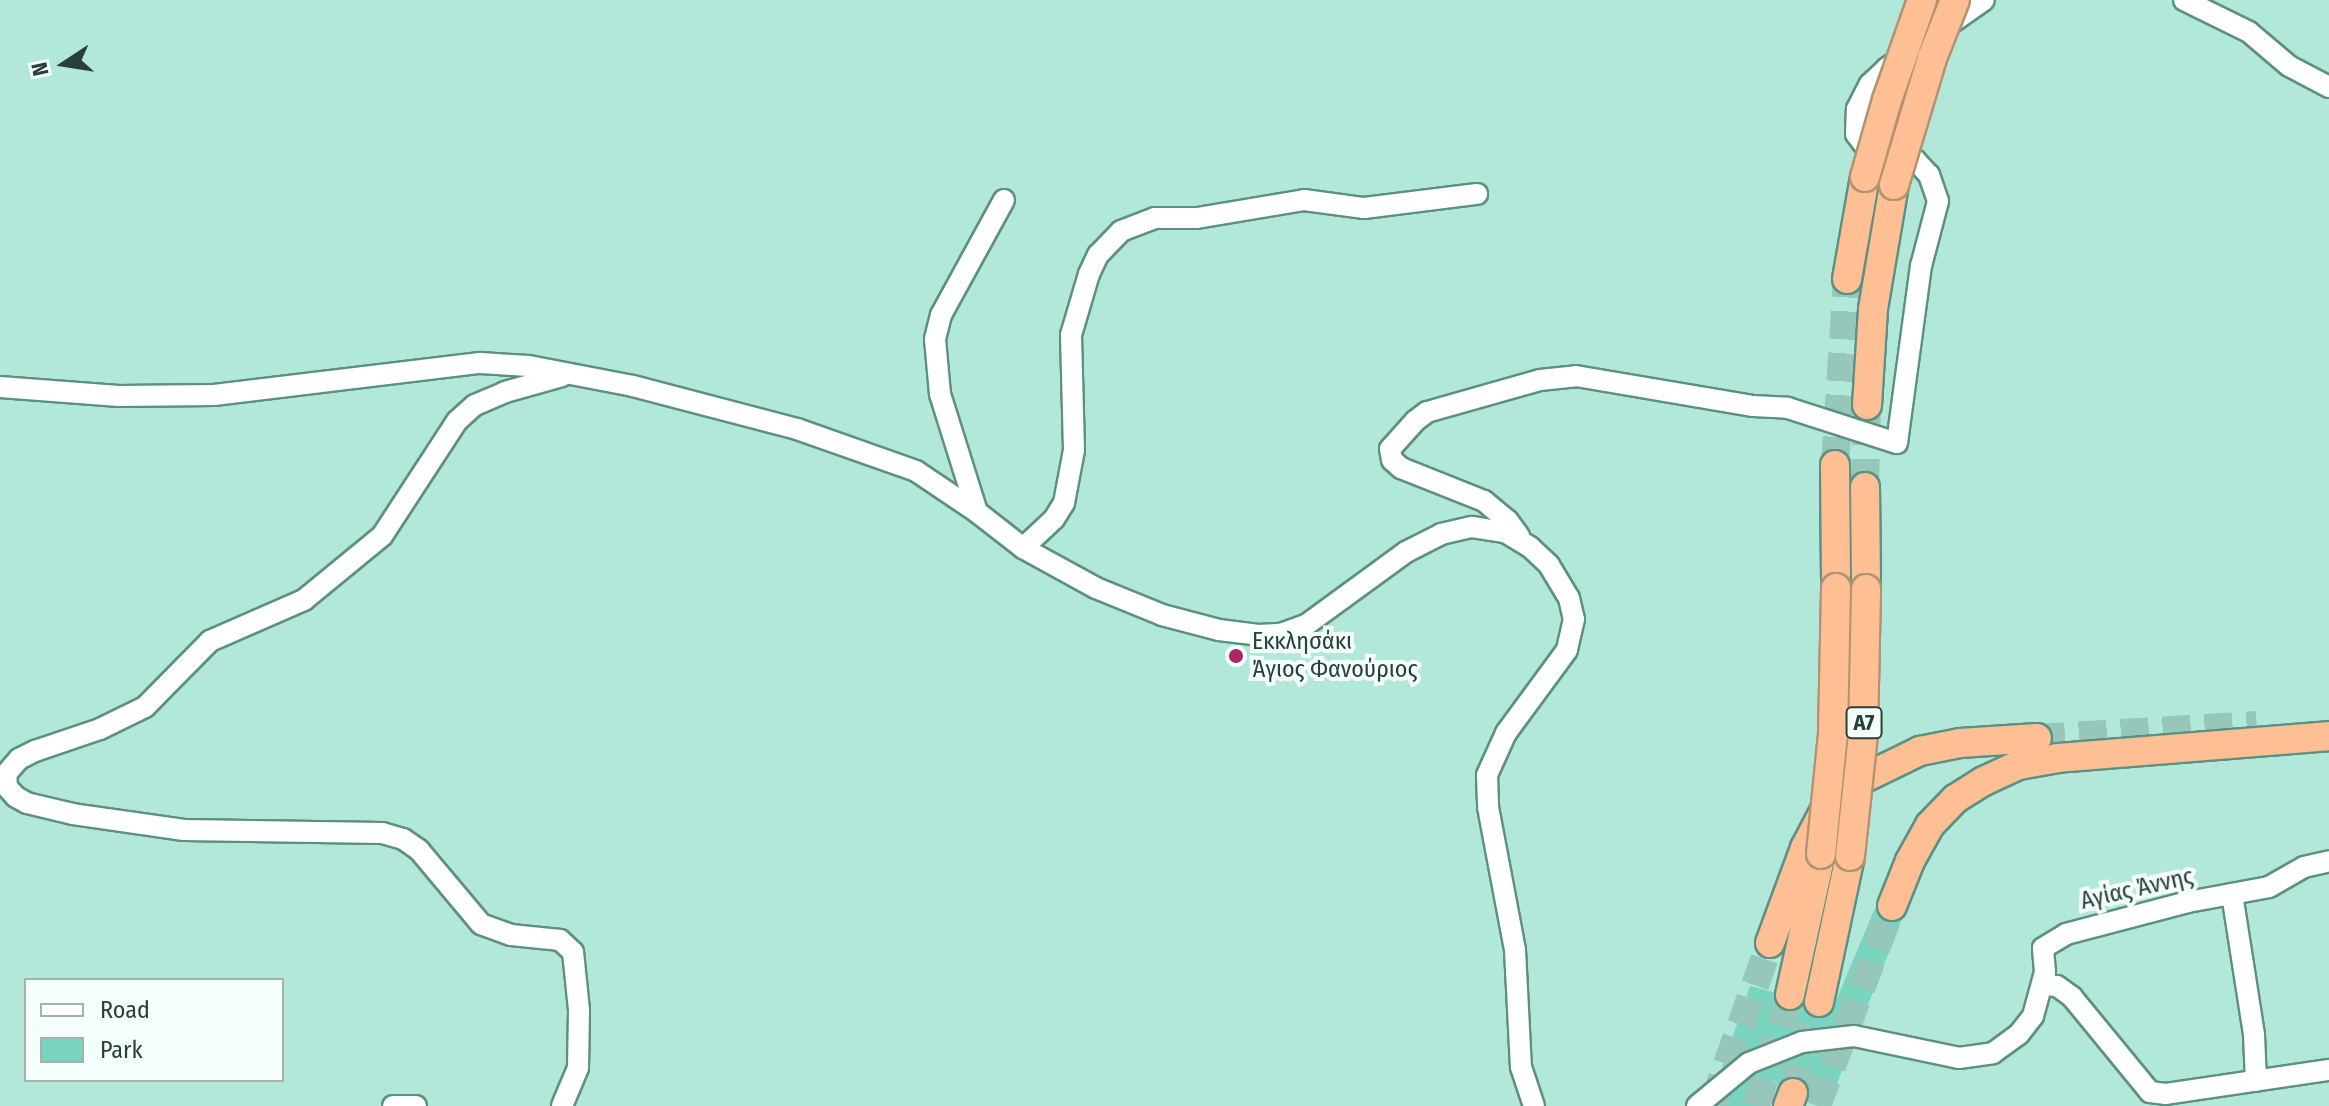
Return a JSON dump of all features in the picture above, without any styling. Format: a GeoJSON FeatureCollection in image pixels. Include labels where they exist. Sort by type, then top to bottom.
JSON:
{"type":"FeatureCollection","features":[{"type":"Feature","properties":{"kind":"highway"},"geometry":{"type":"LineString","coordinates":[[1847,279],[1865,177],[1903,50],[1922,0]]}},
{"type":"Feature","properties":{"kind":"highway"},"geometry":{"type":"LineString","coordinates":[[1867,405],[1873,309],[1894,185],[1928,71],[1955,0]]}},
{"type":"Feature","properties":{"kind":"highway","name":"Α7"},"geometry":{"type":"LineString","coordinates":[[1790,995],[1821,854],[1833,733],[1835,465]]}},
{"type":"Feature","properties":{"kind":"highway","name":"Α7"},"geometry":{"type":"LineString","coordinates":[[1819,1002],[1850,856],[1863,734],[1865,487]]}},
{"type":"Feature","properties":{"kind":"highway"},"geometry":{"type":"LineString","coordinates":[[2257,725],[2329,724]]}},
{"type":"Feature","properties":{"kind":"highway"},"geometry":{"type":"LineString","coordinates":[[1892,906],[1910,861],[1930,825],[1955,799],[2019,765],[2057,758],[2329,736]]}},
{"type":"Feature","properties":{"kind":"highway"},"geometry":{"type":"LineString","coordinates":[[1770,943],[1805,848],[1828,804],[1844,788],[1865,774],[1920,751],[1960,743],[2037,738]]}},
{"type":"Feature","properties":{"kind":"street"},"geometry":{"type":"LineString","coordinates":[[1520,540],[1508,521],[1484,501],[1401,468],[1392,460],[1390,449],[1415,421],[1427,412],[1540,380],[1576,376],[1753,406],[1788,408],[1897,443],[1921,266],[1938,201],[1929,175],[1915,160],[1863,143],[1856,134],[1857,109],[1870,84],[1887,68],[1984,0]]}},
{"type":"Feature","properties":{"kind":"street"},"geometry":{"type":"LineString","coordinates":[[2184,0],[2249,32],[2289,66],[2329,87]]}},
{"type":"Feature","properties":{"kind":"street"},"geometry":{"type":"LineString","coordinates":[[1023,548],[1054,519],[1064,503],[1074,450],[1071,335],[1089,274],[1098,255],[1121,231],[1155,218],[1197,218],[1304,200],[1364,208],[1477,194]]}},
{"type":"Feature","properties":{"kind":"street"},"geometry":{"type":"LineString","coordinates":[[977,512],[940,394],[935,339],[941,315],[1004,200]]}},
{"type":"Feature","properties":{"kind":"street"},"geometry":{"type":"LineString","coordinates":[[0,387],[119,396],[214,395],[480,363],[529,366],[633,386],[797,429],[916,471],[1023,548],[1096,588],[1162,615],[1219,630],[1271,636],[1306,625],[1406,552],[1441,534],[1472,527],[1493,528],[1520,540],[1541,556],[1558,577],[1569,598],[1574,619],[1567,650],[1506,733],[1487,775],[1488,807],[1515,950],[1521,1067],[1534,1106]]}},
{"type":"Feature","properties":{"kind":"street"},"geometry":{"type":"LineString","coordinates":[[562,1106],[578,1068],[579,1010],[573,952],[560,940],[511,935],[481,924],[419,850],[403,839],[359,832],[184,830],[73,814],[27,803],[16,797],[7,787],[6,774],[19,759],[35,751],[100,729],[145,707],[210,641],[304,600],[382,536],[457,421],[475,405],[505,392],[566,375]]}},
{"type":"Feature","properties":{"kind":"street","name":"Αγίας Άννης"},"geometry":{"type":"LineString","coordinates":[[1697,1106],[1749,1063],[1802,1042],[1854,1036],[1970,1059],[2000,1049],[2033,1016],[2043,985],[2043,948],[2066,934],[2269,887],[2304,867],[2329,861]]}},
{"type":"Feature","properties":{"kind":"street"},"geometry":{"type":"LineString","coordinates":[[2232,894],[2254,1035],[2256,1081]]}},
{"type":"Feature","properties":{"kind":"street"},"geometry":{"type":"LineString","coordinates":[[2043,985],[2057,986],[2072,997],[2150,1092],[2197,1098],[2256,1081],[2329,1070]]}},
{"type":"Feature","properties":{"kind":"street"},"geometry":{"type":"LineString","coordinates":[[393,1106],[416,1106]]}},
{"type":"Feature","properties":{"kind":"green space"},"geometry":{"type":"Polygon","coordinates":[[[1846,476],[1854,476],[1854,683],[1842,833],[1808,999],[1801,997],[1846,476]]]}},
{"type":"Feature","properties":{"kind":"green space"},"geometry":{"type":"Polygon","coordinates":[[[1875,908],[1902,919],[1828,1106],[1773,1081],[1764,1106],[1709,1106],[1750,986],[1833,1008],[1875,908]]]}},
{"type":"Feature","properties":{"kind":"tunnel"},"geometry":{"type":"LineString","coordinates":[[1835,465],[1847,279]]}},
{"type":"Feature","properties":{"kind":"tunnel"},"geometry":{"type":"LineString","coordinates":[[1865,487],[1867,405]]}},
{"type":"Feature","properties":{"kind":"tunnel"},"geometry":{"type":"LineString","coordinates":[[2037,738],[2257,725]]}},
{"type":"Feature","properties":{"kind":"tunnel"},"geometry":{"type":"LineString","coordinates":[[1817,1106],[1892,906]]}},
{"type":"Feature","properties":{"kind":"tunnel"},"geometry":{"type":"LineString","coordinates":[[1713,1104],[1770,943]]}},
{"type":"Feature","properties":{"kind":"tunnel"},"geometry":{"type":"LineString","coordinates":[[1756,1106],[1790,995]]}},
{"type":"Feature","properties":{"kind":"tunnel"},"geometry":{"type":"LineString","coordinates":[[1793,1093],[1819,1002]]}},
{"type":"Feature","properties":{"kind":"place","name":"Εκκλησάκι Άγιος Φανούριος"},"geometry":{"type":"Point","coordinates":[1236,656]}}]}
